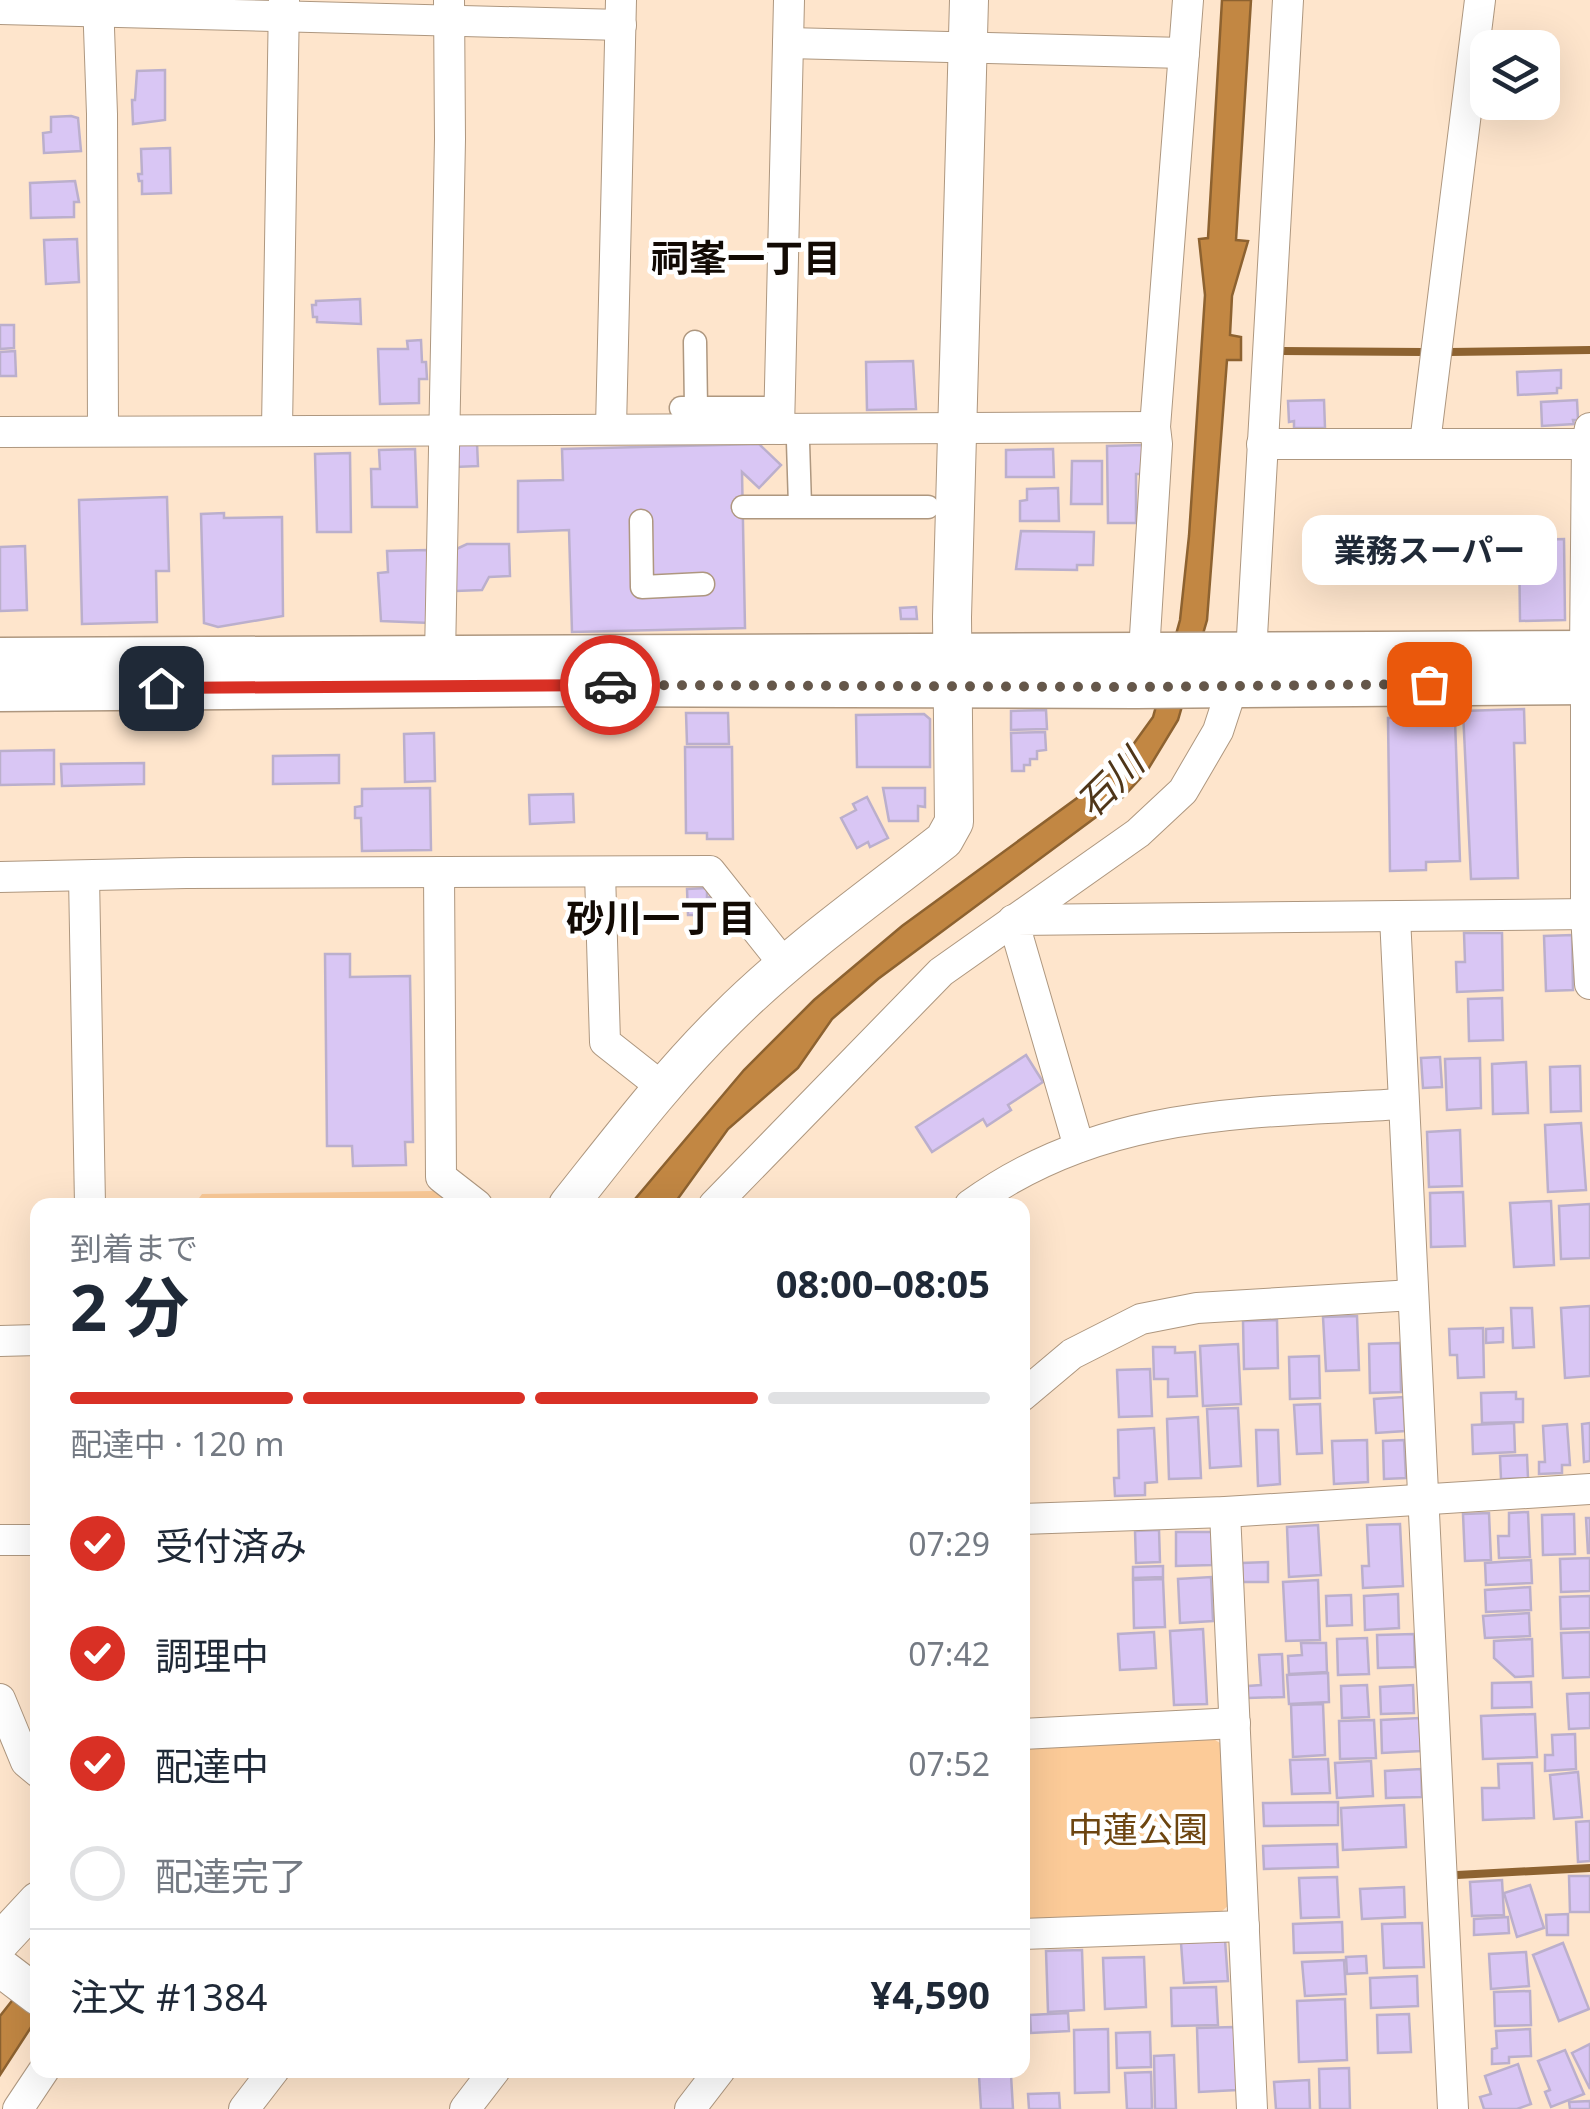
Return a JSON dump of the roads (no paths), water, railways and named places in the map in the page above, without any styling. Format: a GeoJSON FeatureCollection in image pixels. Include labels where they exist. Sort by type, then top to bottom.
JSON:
{"type":"FeatureCollection","features":[{"type":"Feature","properties":{"kind":"main road"},"geometry":{"type":"LineString","coordinates":[[0,659],[440,656],[1136,671],[1588,668]]}},
{"type":"Feature","properties":{"kind":"main road"},"geometry":{"type":"LineString","coordinates":[[0,690],[954,669]]}},
{"type":"Feature","properties":{"kind":"street"},"geometry":{"type":"LineString","coordinates":[[789,0],[782,426],[800,506]]}},
{"type":"Feature","properties":{"kind":"street"},"geometry":{"type":"LineString","coordinates":[[574,1198],[662,1087],[725,1019],[784,964],[944,840],[954,822],[958,429],[969,0]]}},
{"type":"Feature","properties":{"kind":"street"},"geometry":{"type":"LineString","coordinates":[[1188,0],[1155,427],[1158,444],[1136,671],[1230,670]]}},
{"type":"Feature","properties":{"kind":"street"},"geometry":{"type":"LineString","coordinates":[[721,1198],[941,972],[1138,833],[1183,790],[1218,731],[1262,444],[1288,0]]}},
{"type":"Feature","properties":{"kind":"street"},"geometry":{"type":"LineString","coordinates":[[1424,444],[1480,0]]}},
{"type":"Feature","properties":{"kind":"street"},"geometry":{"type":"LineString","coordinates":[[98,6],[103,431]]}},
{"type":"Feature","properties":{"kind":"street"},"geometry":{"type":"LineString","coordinates":[[0,9],[98,6],[621,13],[612,428]]}},
{"type":"Feature","properties":{"kind":"street"},"geometry":{"type":"LineString","coordinates":[[277,428],[284,8]]}},
{"type":"Feature","properties":{"kind":"street"},"geometry":{"type":"LineString","coordinates":[[440,656],[449,10]]}},
{"type":"Feature","properties":{"kind":"street"},"geometry":{"type":"LineString","coordinates":[[788,44],[1184,53]]}},
{"type":"Feature","properties":{"kind":"street"},"geometry":{"type":"LineString","coordinates":[[695,342],[688,408],[782,426]]}},
{"type":"Feature","properties":{"kind":"street"},"geometry":{"type":"LineString","coordinates":[[0,432],[1155,427]]}},
{"type":"Feature","properties":{"kind":"street"},"geometry":{"type":"LineString","coordinates":[[1262,444],[1589,439],[1590,984]]}},
{"type":"Feature","properties":{"kind":"street"},"geometry":{"type":"LineString","coordinates":[[743,507],[928,507]]}},
{"type":"Feature","properties":{"kind":"street"},"geometry":{"type":"LineString","coordinates":[[641,521],[642,587],[704,584]]}},
{"type":"Feature","properties":{"kind":"street"},"geometry":{"type":"LineString","coordinates":[[0,878],[186,872],[710,872],[784,964]]}},
{"type":"Feature","properties":{"kind":"street"},"geometry":{"type":"LineString","coordinates":[[439,872],[441,1177],[468,1198]]}},
{"type":"Feature","properties":{"kind":"street"},"geometry":{"type":"LineString","coordinates":[[600,873],[605,1042],[662,1087]]}},
{"type":"Feature","properties":{"kind":"street"},"geometry":{"type":"LineString","coordinates":[[84,876],[90,1198]]}},
{"type":"Feature","properties":{"kind":"street"},"geometry":{"type":"LineString","coordinates":[[1013,920],[1588,914]]}},
{"type":"Feature","properties":{"kind":"street"},"geometry":{"type":"LineString","coordinates":[[1395,917],[1453,2109]]}},
{"type":"Feature","properties":{"kind":"street"},"geometry":{"type":"LineString","coordinates":[[1013,920],[1079,1147]]}},
{"type":"Feature","properties":{"kind":"street"},"geometry":{"type":"LineString","coordinates":[[981,1198],[1022,1173],[1079,1147],[1140,1128],[1212,1114],[1403,1104]]}},
{"type":"Feature","properties":{"kind":"street"},"geometry":{"type":"LineString","coordinates":[[1030,1389],[1072,1354],[1141,1319],[1196,1308],[1413,1295]]}},
{"type":"Feature","properties":{"kind":"street"},"geometry":{"type":"LineString","coordinates":[[0,1341],[30,1340]]}},
{"type":"Feature","properties":{"kind":"street"},"geometry":{"type":"LineString","coordinates":[[1030,1519],[1225,1512],[1590,1490]]}},
{"type":"Feature","properties":{"kind":"street"},"geometry":{"type":"LineString","coordinates":[[1225,1512],[1252,2109]]}},
{"type":"Feature","properties":{"kind":"street"},"geometry":{"type":"LineString","coordinates":[[0,1540],[30,1540]]}},
{"type":"Feature","properties":{"kind":"street"},"geometry":{"type":"LineString","coordinates":[[0,1699],[30,1765]]}},
{"type":"Feature","properties":{"kind":"street"},"geometry":{"type":"LineString","coordinates":[[1030,1734],[1235,1723]]}},
{"type":"Feature","properties":{"kind":"street"},"geometry":{"type":"LineString","coordinates":[[12,1970],[30,1922]]}},
{"type":"Feature","properties":{"kind":"street"},"geometry":{"type":"LineString","coordinates":[[1030,1934],[1244,1926]]}},
{"type":"Feature","properties":{"kind":"street"},"geometry":{"type":"LineString","coordinates":[[18,2109],[39,2078]]}},
{"type":"Feature","properties":{"kind":"street"},"geometry":{"type":"LineString","coordinates":[[244,2109],[268,2078]]}},
{"type":"Feature","properties":{"kind":"street"},"geometry":{"type":"LineString","coordinates":[[465,2109],[489,2078]]}},
{"type":"Feature","properties":{"kind":"street"},"geometry":{"type":"LineString","coordinates":[[690,2109],[714,2078]]}},
{"type":"Feature","properties":{"kind":"water","name":"石川"},"geometry":{"type":"Polygon","coordinates":[[[1222,0],[1251,0],[1236,240],[1248,241],[1232,296],[1230,335],[1241,337],[1241,360],[1227,360],[1207,620],[1178,720],[1147,771],[1123,797],[878,979],[832,1019],[798,1068],[728,1129],[678,1198],[636,1198],[744,1070],[814,1000],[902,926],[1114,771],[1153,717],[1180,620],[1205,295],[1199,239],[1208,238],[1222,0]]]}},
{"type":"Feature","properties":{"kind":"water"},"geometry":{"type":"Polygon","coordinates":[[[30,1978],[30,2029],[0,2075],[0,2016],[30,1978]]]}},
{"type":"Feature","properties":{"kind":"waterway"},"geometry":{"type":"LineString","coordinates":[[1449,352],[1590,350]]}},
{"type":"Feature","properties":{"kind":"waterway"},"geometry":{"type":"LineString","coordinates":[[1281,351],[1423,352]]}},
{"type":"Feature","properties":{"kind":"waterway"},"geometry":{"type":"LineString","coordinates":[[1457,1875],[1590,1868]]}},
{"type":"Feature","properties":{"kind":"place","name":"業務スーパー"},"geometry":{"type":"Point","coordinates":[1429,684]}},
{"type":"Feature","properties":{"kind":"district","name":"祠峯一丁目"},"geometry":{"type":"Point","coordinates":[746,257]}},
{"type":"Feature","properties":{"kind":"district","name":"砂川一丁目"},"geometry":{"type":"Point","coordinates":[661,917]}},
{"type":"Feature","properties":{"kind":"park label","name":"中蓮公園"},"geometry":{"type":"Point","coordinates":[1138,1828]}}]}
